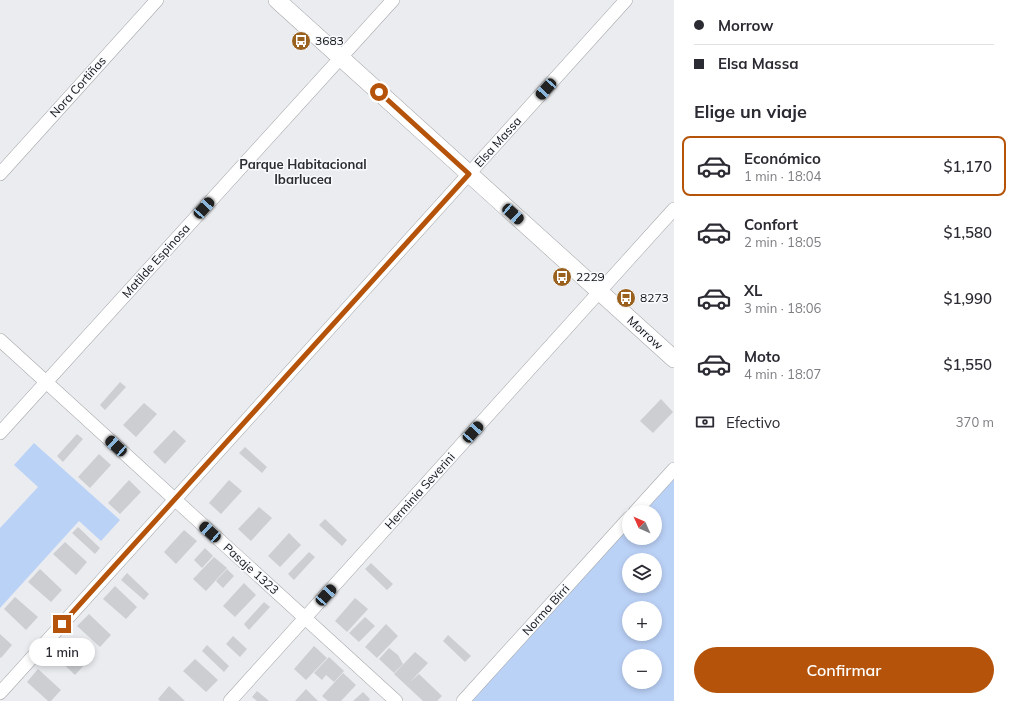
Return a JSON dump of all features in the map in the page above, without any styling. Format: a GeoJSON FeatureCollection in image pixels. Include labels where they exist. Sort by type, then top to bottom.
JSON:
{"type":"FeatureCollection","features":[{"type":"Feature","properties":{"kind":"street","name":"Nora Cortiñas"},"geometry":{"type":"LineString","coordinates":[[0,174],[157,0]]}},
{"type":"Feature","properties":{"kind":"street","name":"Morrow"},"geometry":{"type":"LineString","coordinates":[[277,0],[674,359]]}},
{"type":"Feature","properties":{"kind":"street","name":"Matilde Espinosa"},"geometry":{"type":"LineString","coordinates":[[0,433],[393,0]]}},
{"type":"Feature","properties":{"kind":"street","name":"Elsa Massa"},"geometry":{"type":"LineString","coordinates":[[0,693],[626,0]]}},
{"type":"Feature","properties":{"kind":"street","name":"Herminia Severini"},"geometry":{"type":"LineString","coordinates":[[230,701],[674,209]]}},
{"type":"Feature","properties":{"kind":"street","name":"Pasaje 1323"},"geometry":{"type":"LineString","coordinates":[[0,340],[396,701]]}},
{"type":"Feature","properties":{"kind":"street"},"geometry":{"type":"LineString","coordinates":[[641,505],[674,469]]}},
{"type":"Feature","properties":{"kind":"street","name":"Norma Birri"},"geometry":{"type":"LineString","coordinates":[[463,701],[622,526]]}},
{"type":"Feature","properties":{"kind":"shaded area"},"geometry":{"type":"Polygon","coordinates":[[[34,443],[120,520],[101,541],[79,521],[0,608],[0,528],[38,487],[14,465],[34,443]]]}},
{"type":"Feature","properties":{"kind":"shaded area"},"geometry":{"type":"Polygon","coordinates":[[[674,469],[674,701],[463,701],[622,526],[622,545],[662,545],[662,505],[641,505],[674,469]]]}},
{"type":"Feature","properties":{"kind":"building"},"geometry":{"type":"Polygon","coordinates":[[[120,382],[126,387],[105,410],[100,405],[120,382]]]}},
{"type":"Feature","properties":{"kind":"building"},"geometry":{"type":"Polygon","coordinates":[[[661,399],[673,412],[653,433],[640,421],[661,399]]]}},
{"type":"Feature","properties":{"kind":"building"},"geometry":{"type":"Polygon","coordinates":[[[144,403],[157,414],[136,437],[123,425],[144,403]]]}},
{"type":"Feature","properties":{"kind":"building"},"geometry":{"type":"Polygon","coordinates":[[[174,430],[186,441],[165,464],[153,452],[174,430]]]}},
{"type":"Feature","properties":{"kind":"building"},"geometry":{"type":"Polygon","coordinates":[[[77,434],[83,439],[63,462],[57,456],[77,434]]]}},
{"type":"Feature","properties":{"kind":"building"},"geometry":{"type":"Polygon","coordinates":[[[245,447],[267,467],[262,473],[239,453],[245,447]]]}},
{"type":"Feature","properties":{"kind":"building"},"geometry":{"type":"Polygon","coordinates":[[[99,454],[111,465],[90,488],[78,477],[99,454]]]}},
{"type":"Feature","properties":{"kind":"building"},"geometry":{"type":"Polygon","coordinates":[[[129,480],[141,492],[120,514],[108,503],[129,480]]]}},
{"type":"Feature","properties":{"kind":"building"},"geometry":{"type":"Polygon","coordinates":[[[229,480],[242,491],[221,514],[209,503],[229,480]]]}},
{"type":"Feature","properties":{"kind":"building"},"geometry":{"type":"Polygon","coordinates":[[[259,507],[272,518],[251,541],[238,529],[259,507]]]}},
{"type":"Feature","properties":{"kind":"building"},"geometry":{"type":"Polygon","coordinates":[[[325,519],[347,540],[342,546],[319,525],[325,519]]]}},
{"type":"Feature","properties":{"kind":"building"},"geometry":{"type":"Polygon","coordinates":[[[78,527],[100,548],[95,554],[72,533],[78,527]]]}},
{"type":"Feature","properties":{"kind":"building"},"geometry":{"type":"Polygon","coordinates":[[[184,530],[197,541],[176,564],[164,552],[184,530]]]}},
{"type":"Feature","properties":{"kind":"building"},"geometry":{"type":"Polygon","coordinates":[[[289,533],[301,545],[280,567],[268,556],[289,533]]]}},
{"type":"Feature","properties":{"kind":"building"},"geometry":{"type":"Polygon","coordinates":[[[65,542],[87,562],[76,575],[53,554],[65,542]]]}},
{"type":"Feature","properties":{"kind":"building"},"geometry":{"type":"Polygon","coordinates":[[[205,548],[213,556],[202,568],[194,560],[205,548]]]}},
{"type":"Feature","properties":{"kind":"building"},"geometry":{"type":"Polygon","coordinates":[[[309,552],[315,557],[294,580],[288,574],[309,552]]]}},
{"type":"Feature","properties":{"kind":"building"},"geometry":{"type":"Polygon","coordinates":[[[214,557],[227,568],[206,591],[193,579],[214,557]]]}},
{"type":"Feature","properties":{"kind":"building"},"geometry":{"type":"Polygon","coordinates":[[[371,563],[393,584],[387,590],[365,569],[371,563]]]}},
{"type":"Feature","properties":{"kind":"building"},"geometry":{"type":"Polygon","coordinates":[[[40,569],[62,590],[51,602],[28,582],[40,569]]]}},
{"type":"Feature","properties":{"kind":"building"},"geometry":{"type":"Polygon","coordinates":[[[227,569],[234,576],[223,588],[216,581],[227,569]]]}},
{"type":"Feature","properties":{"kind":"building"},"geometry":{"type":"Polygon","coordinates":[[[127,573],[149,594],[144,600],[121,580],[127,573]]]}},
{"type":"Feature","properties":{"kind":"building"},"geometry":{"type":"Polygon","coordinates":[[[244,583],[256,595],[235,617],[223,606],[244,583]]]}},
{"type":"Feature","properties":{"kind":"building"},"geometry":{"type":"Polygon","coordinates":[[[115,586],[137,607],[126,619],[103,599],[115,586]]]}},
{"type":"Feature","properties":{"kind":"building"},"geometry":{"type":"Polygon","coordinates":[[[15,597],[38,617],[26,630],[4,609],[15,597]]]}},
{"type":"Feature","properties":{"kind":"building"},"geometry":{"type":"Polygon","coordinates":[[[355,598],[368,609],[347,632],[335,621],[355,598]]]}},
{"type":"Feature","properties":{"kind":"building"},"geometry":{"type":"Polygon","coordinates":[[[264,602],[270,607],[249,630],[244,624],[264,602]]]}},
{"type":"Feature","properties":{"kind":"building"},"geometry":{"type":"Polygon","coordinates":[[[89,614],[111,635],[100,647],[77,626],[89,614]]]}},
{"type":"Feature","properties":{"kind":"building"},"geometry":{"type":"Polygon","coordinates":[[[365,617],[375,626],[359,642],[349,633],[365,617]]]}},
{"type":"Feature","properties":{"kind":"building"},"geometry":{"type":"Polygon","coordinates":[[[386,624],[398,636],[377,658],[365,647],[386,624]]]}},
{"type":"Feature","properties":{"kind":"building"},"geometry":{"type":"Polygon","coordinates":[[[0,634],[12,645],[1,658],[0,657],[0,634]]]}},
{"type":"Feature","properties":{"kind":"building"},"geometry":{"type":"Polygon","coordinates":[[[448,635],[471,656],[465,662],[443,641],[448,635]]]}},
{"type":"Feature","properties":{"kind":"building"},"geometry":{"type":"Polygon","coordinates":[[[233,636],[247,649],[240,657],[226,644],[233,636]]]}},
{"type":"Feature","properties":{"kind":"building"},"geometry":{"type":"Polygon","coordinates":[[[64,642],[87,662],[75,675],[53,654],[64,642]]]}},
{"type":"Feature","properties":{"kind":"building"},"geometry":{"type":"Polygon","coordinates":[[[207,645],[229,666],[224,672],[202,651],[207,645]]]}},
{"type":"Feature","properties":{"kind":"building"},"geometry":{"type":"Polygon","coordinates":[[[314,646],[327,658],[306,680],[294,669],[314,646]]]}},
{"type":"Feature","properties":{"kind":"building"},"geometry":{"type":"Polygon","coordinates":[[[389,648],[398,655],[403,664],[394,673],[379,659],[389,648]]]}},
{"type":"Feature","properties":{"kind":"building"},"geometry":{"type":"Polygon","coordinates":[[[415,652],[428,663],[410,682],[419,674],[442,696],[437,701],[423,701],[394,674],[415,652]]]}},
{"type":"Feature","properties":{"kind":"building"},"geometry":{"type":"Polygon","coordinates":[[[329,657],[344,671],[334,682],[326,675],[322,680],[314,673],[329,657]]]}},
{"type":"Feature","properties":{"kind":"building"},"geometry":{"type":"Polygon","coordinates":[[[195,659],[218,680],[206,692],[183,671],[195,659]]]}},
{"type":"Feature","properties":{"kind":"building"},"geometry":{"type":"Polygon","coordinates":[[[38,669],[61,690],[51,701],[48,701],[27,682],[38,669]]]}},
{"type":"Feature","properties":{"kind":"building"},"geometry":{"type":"Polygon","coordinates":[[[343,673],[356,685],[341,701],[328,701],[322,696],[343,673]]]}},
{"type":"Feature","properties":{"kind":"building"},"geometry":{"type":"Polygon","coordinates":[[[169,686],[185,701],[160,701],[158,699],[169,686]]]}},
{"type":"Feature","properties":{"kind":"building"},"geometry":{"type":"Polygon","coordinates":[[[306,689],[318,701],[295,701],[306,689]]]}},
{"type":"Feature","properties":{"kind":"building"},"geometry":{"type":"Polygon","coordinates":[[[257,691],[269,701],[257,701],[252,697],[257,691]]]}},
{"type":"Feature","properties":{"kind":"building"},"geometry":{"type":"Polygon","coordinates":[[[363,692],[370,699],[369,701],[353,701],[363,692]]]}},
{"type":"Feature","properties":{"kind":"place","name":"3683"},"geometry":{"type":"Point","coordinates":[301,41]}},
{"type":"Feature","properties":{"kind":"place","name":"2229"},"geometry":{"type":"Point","coordinates":[562,277]}},
{"type":"Feature","properties":{"kind":"place","name":"8273"},"geometry":{"type":"Point","coordinates":[626,298]}},
{"type":"Feature","properties":{"kind":"district","name":"Parque Habitacional Ibarlucea"},"geometry":{"type":"Point","coordinates":[303,172]}},
{"type":"Feature","properties":{"kind":"route"},"geometry":{"type":"LineString","coordinates":[[62,624],[469,174],[379,92]]}}]}
